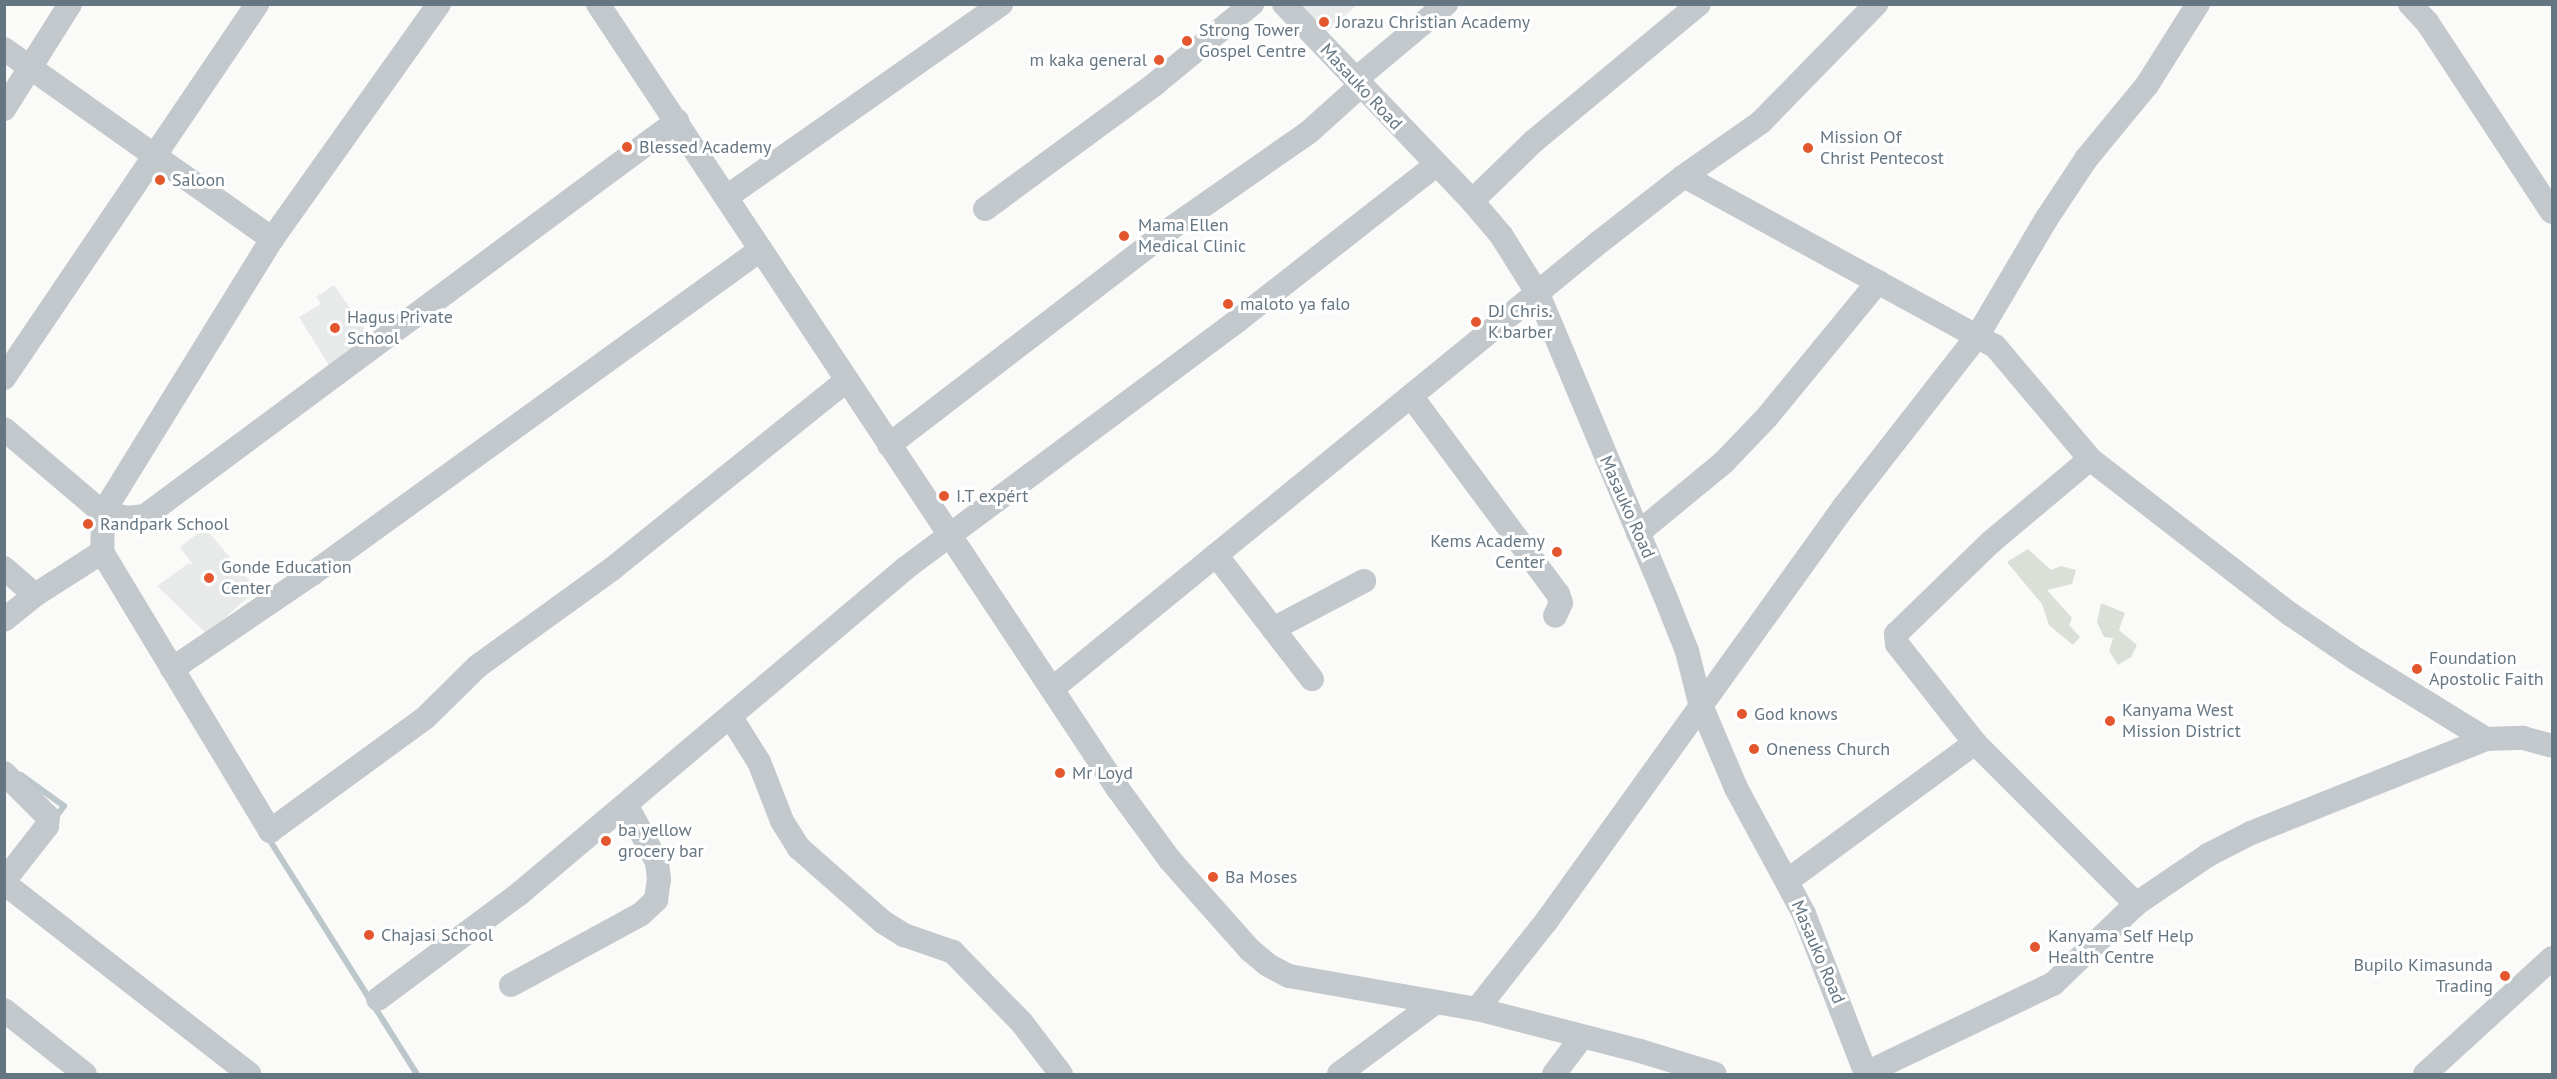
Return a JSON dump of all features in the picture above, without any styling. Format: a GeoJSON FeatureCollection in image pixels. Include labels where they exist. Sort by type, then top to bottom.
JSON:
{"type":"FeatureCollection","features":[{"type":"Feature","properties":{"kind":"street"},"geometry":{"type":"LineString","coordinates":[[4,108],[70,4]]}},
{"type":"Feature","properties":{"kind":"street"},"geometry":{"type":"LineString","coordinates":[[4,378],[154,153],[257,4]]}},
{"type":"Feature","properties":{"kind":"street"},"geometry":{"type":"LineString","coordinates":[[439,4],[273,239],[103,513],[102,552],[270,831],[424,718],[478,666],[612,569],[846,381]]}},
{"type":"Feature","properties":{"kind":"street"},"geometry":{"type":"LineString","coordinates":[[598,4],[728,196],[760,250],[846,381],[1052,689],[1170,860],[1225,925],[1268,965],[1289,976],[1476,1010],[1715,1074]]}},
{"type":"Feature","properties":{"kind":"street"},"geometry":{"type":"LineString","coordinates":[[728,196],[1000,4]]}},
{"type":"Feature","properties":{"kind":"street"},"geometry":{"type":"LineString","coordinates":[[985,209],[1155,84],[1252,4]]}},
{"type":"Feature","properties":{"kind":"street","name":"Masauko Road"},"geometry":{"type":"LineString","coordinates":[[1284,4],[1435,166],[1472,201],[1501,235],[1538,294],[1687,651],[1700,703],[1736,788],[1787,881],[1835,988],[1866,1074]]}},
{"type":"Feature","properties":{"kind":"street"},"geometry":{"type":"LineString","coordinates":[[890,445],[1170,229],[1293,144],[1446,4]]}},
{"type":"Feature","properties":{"kind":"street"},"geometry":{"type":"LineString","coordinates":[[1472,201],[1543,134],[1699,4]]}},
{"type":"Feature","properties":{"kind":"street"},"geometry":{"type":"LineString","coordinates":[[1052,689],[1684,176],[1761,122],[1876,4]]}},
{"type":"Feature","properties":{"kind":"street"},"geometry":{"type":"LineString","coordinates":[[1476,1010],[1548,920],[1700,703],[1843,508],[1978,335],[2047,218],[2086,159],[2153,76],[2198,4]]}},
{"type":"Feature","properties":{"kind":"street"},"geometry":{"type":"LineString","coordinates":[[2410,4],[2427,22],[2553,212]]}},
{"type":"Feature","properties":{"kind":"street"},"geometry":{"type":"LineString","coordinates":[[4,49],[273,239]]}},
{"type":"Feature","properties":{"kind":"street"},"geometry":{"type":"LineString","coordinates":[[4,429],[103,513],[128,518],[145,516],[165,504],[677,121]]}},
{"type":"Feature","properties":{"kind":"street"},"geometry":{"type":"LineString","coordinates":[[378,999],[519,894],[627,806],[870,597],[1237,321],[1435,166]]}},
{"type":"Feature","properties":{"kind":"street"},"geometry":{"type":"LineString","coordinates":[[1684,176],[1978,335],[2019,372],[2090,459],[2289,614],[2355,660],[2486,739]]}},
{"type":"Feature","properties":{"kind":"street"},"geometry":{"type":"LineString","coordinates":[[172,669],[312,574],[760,250]]}},
{"type":"Feature","properties":{"kind":"street"},"geometry":{"type":"LineString","coordinates":[[1638,533],[1724,462],[1760,424],[1878,282]]}},
{"type":"Feature","properties":{"kind":"street"},"geometry":{"type":"LineString","coordinates":[[1411,396],[1558,594],[1561,603],[1555,616]]}},
{"type":"Feature","properties":{"kind":"street"},"geometry":{"type":"LineString","coordinates":[[2090,459],[1991,542],[1896,634],[1897,644],[1975,743],[2136,904]]}},
{"type":"Feature","properties":{"kind":"street"},"geometry":{"type":"LineString","coordinates":[[4,620],[35,595],[102,552]]}},
{"type":"Feature","properties":{"kind":"street"},"geometry":{"type":"LineString","coordinates":[[1216,555],[1312,679]]}},
{"type":"Feature","properties":{"kind":"street"},"geometry":{"type":"LineString","coordinates":[[4,568],[35,595]]}},
{"type":"Feature","properties":{"kind":"street"},"geometry":{"type":"LineString","coordinates":[[1273,629],[1364,581]]}},
{"type":"Feature","properties":{"kind":"street"},"geometry":{"type":"LineString","coordinates":[[732,718],[759,762],[782,821],[799,849],[883,922],[904,936],[953,951],[1022,1023],[1061,1074]]}},
{"type":"Feature","properties":{"kind":"street"},"geometry":{"type":"LineString","coordinates":[[1866,1074],[2053,984],[2136,904],[2208,855],[2251,833],[2388,775],[2486,739],[2523,738],[2553,746]]}},
{"type":"Feature","properties":{"kind":"street"},"geometry":{"type":"LineString","coordinates":[[1787,881],[1975,743]]}},
{"type":"Feature","properties":{"kind":"street"},"geometry":{"type":"LineString","coordinates":[[4,774],[48,817],[47,826],[4,882],[249,1074]]}},
{"type":"Feature","properties":{"kind":"street"},"geometry":{"type":"LineString","coordinates":[[511,985],[641,914],[656,900],[659,879],[657,861],[627,806]]}},
{"type":"Feature","properties":{"kind":"street"},"geometry":{"type":"LineString","coordinates":[[2425,1074],[2553,958]]}},
{"type":"Feature","properties":{"kind":"street"},"geometry":{"type":"LineString","coordinates":[[1339,1074],[1436,1002]]}},
{"type":"Feature","properties":{"kind":"street"},"geometry":{"type":"LineString","coordinates":[[4,1010],[86,1074]]}},
{"type":"Feature","properties":{"kind":"street"},"geometry":{"type":"LineString","coordinates":[[1554,1074],[1582,1037]]}},
{"type":"Feature","properties":{"kind":"shaded area","name":"Jorazu Christian Academy"},"geometry":{"type":"Polygon","coordinates":[[[1294,5],[1357,5],[1323,35],[1294,5]]]}},
{"type":"Feature","properties":{"kind":"shaded area","name":"Hagus Private School"},"geometry":{"type":"Polygon","coordinates":[[[334,285],[372,339],[330,367],[299,317],[321,304],[316,297],[334,285]]]}},
{"type":"Feature","properties":{"kind":"shaded area","name":"Gonde Education Center"},"geometry":{"type":"Polygon","coordinates":[[[205,528],[257,589],[207,634],[157,586],[189,563],[194,566],[180,547],[205,528]]]}},
{"type":"Feature","properties":{"kind":"shaded area"},"geometry":{"type":"Polygon","coordinates":[[[2028,549],[2051,570],[2061,566],[2076,570],[2072,584],[2047,590],[2072,618],[2069,625],[2080,637],[2073,645],[2049,625],[2042,604],[2007,562],[2028,549]]]}},
{"type":"Feature","properties":{"kind":"shaded area"},"geometry":{"type":"Polygon","coordinates":[[[2101,603],[2125,613],[2119,630],[2137,645],[2131,657],[2118,665],[2109,651],[2113,638],[2104,637],[2097,622],[2101,603]]]}},
{"type":"Feature","properties":{"kind":"waterway"},"geometry":{"type":"LineString","coordinates":[[21,775],[64,806],[55,818]]}},
{"type":"Feature","properties":{"kind":"waterway"},"geometry":{"type":"LineString","coordinates":[[267,836],[417,1074]]}},
{"type":"Feature","properties":{"kind":"place","name":"Jorazu Christian Academy"},"geometry":{"type":"Point","coordinates":[1324,22]}},
{"type":"Feature","properties":{"kind":"place","name":"Strong Tower Gospel Centre"},"geometry":{"type":"Point","coordinates":[1187,41]}},
{"type":"Feature","properties":{"kind":"place","name":"m kaka general"},"geometry":{"type":"Point","coordinates":[1159,60]}},
{"type":"Feature","properties":{"kind":"place","name":"Blessed Academy"},"geometry":{"type":"Point","coordinates":[627,147]}},
{"type":"Feature","properties":{"kind":"place","name":"Mission Of Christ Pentecost"},"geometry":{"type":"Point","coordinates":[1808,148]}},
{"type":"Feature","properties":{"kind":"place","name":"Saloon"},"geometry":{"type":"Point","coordinates":[160,180]}},
{"type":"Feature","properties":{"kind":"place","name":"Mama Ellen Medical Clinic"},"geometry":{"type":"Point","coordinates":[1124,236]}},
{"type":"Feature","properties":{"kind":"place","name":"maloto ya falo"},"geometry":{"type":"Point","coordinates":[1228,304]}},
{"type":"Feature","properties":{"kind":"place","name":"DJ Chris. K.barber"},"geometry":{"type":"Point","coordinates":[1476,322]}},
{"type":"Feature","properties":{"kind":"place","name":"Hagus Private School"},"geometry":{"type":"Point","coordinates":[335,328]}},
{"type":"Feature","properties":{"kind":"place","name":"I.T expért"},"geometry":{"type":"Point","coordinates":[944,496]}},
{"type":"Feature","properties":{"kind":"place","name":"Randpark School"},"geometry":{"type":"Point","coordinates":[88,524]}},
{"type":"Feature","properties":{"kind":"place","name":"Kems Academy Center"},"geometry":{"type":"Point","coordinates":[1557,552]}},
{"type":"Feature","properties":{"kind":"place","name":"Gonde Education Center"},"geometry":{"type":"Point","coordinates":[209,578]}},
{"type":"Feature","properties":{"kind":"place","name":"Foundation Apostolic Faith"},"geometry":{"type":"Point","coordinates":[2417,669]}},
{"type":"Feature","properties":{"kind":"place","name":"God knows"},"geometry":{"type":"Point","coordinates":[1742,714]}},
{"type":"Feature","properties":{"kind":"place","name":"Kanyama West Mission District"},"geometry":{"type":"Point","coordinates":[2110,721]}},
{"type":"Feature","properties":{"kind":"place","name":"Oneness Church"},"geometry":{"type":"Point","coordinates":[1754,749]}},
{"type":"Feature","properties":{"kind":"place","name":"Mr Loyd"},"geometry":{"type":"Point","coordinates":[1060,773]}},
{"type":"Feature","properties":{"kind":"place","name":"ba yellow grocery bar"},"geometry":{"type":"Point","coordinates":[606,841]}},
{"type":"Feature","properties":{"kind":"place","name":"Ba Moses"},"geometry":{"type":"Point","coordinates":[1213,877]}},
{"type":"Feature","properties":{"kind":"place","name":"Chajasi School"},"geometry":{"type":"Point","coordinates":[369,935]}},
{"type":"Feature","properties":{"kind":"place","name":"Kanyama Self Help Health Centre"},"geometry":{"type":"Point","coordinates":[2035,947]}},
{"type":"Feature","properties":{"kind":"place","name":"Bupilo Kimasunda Trading"},"geometry":{"type":"Point","coordinates":[2505,976]}}]}
